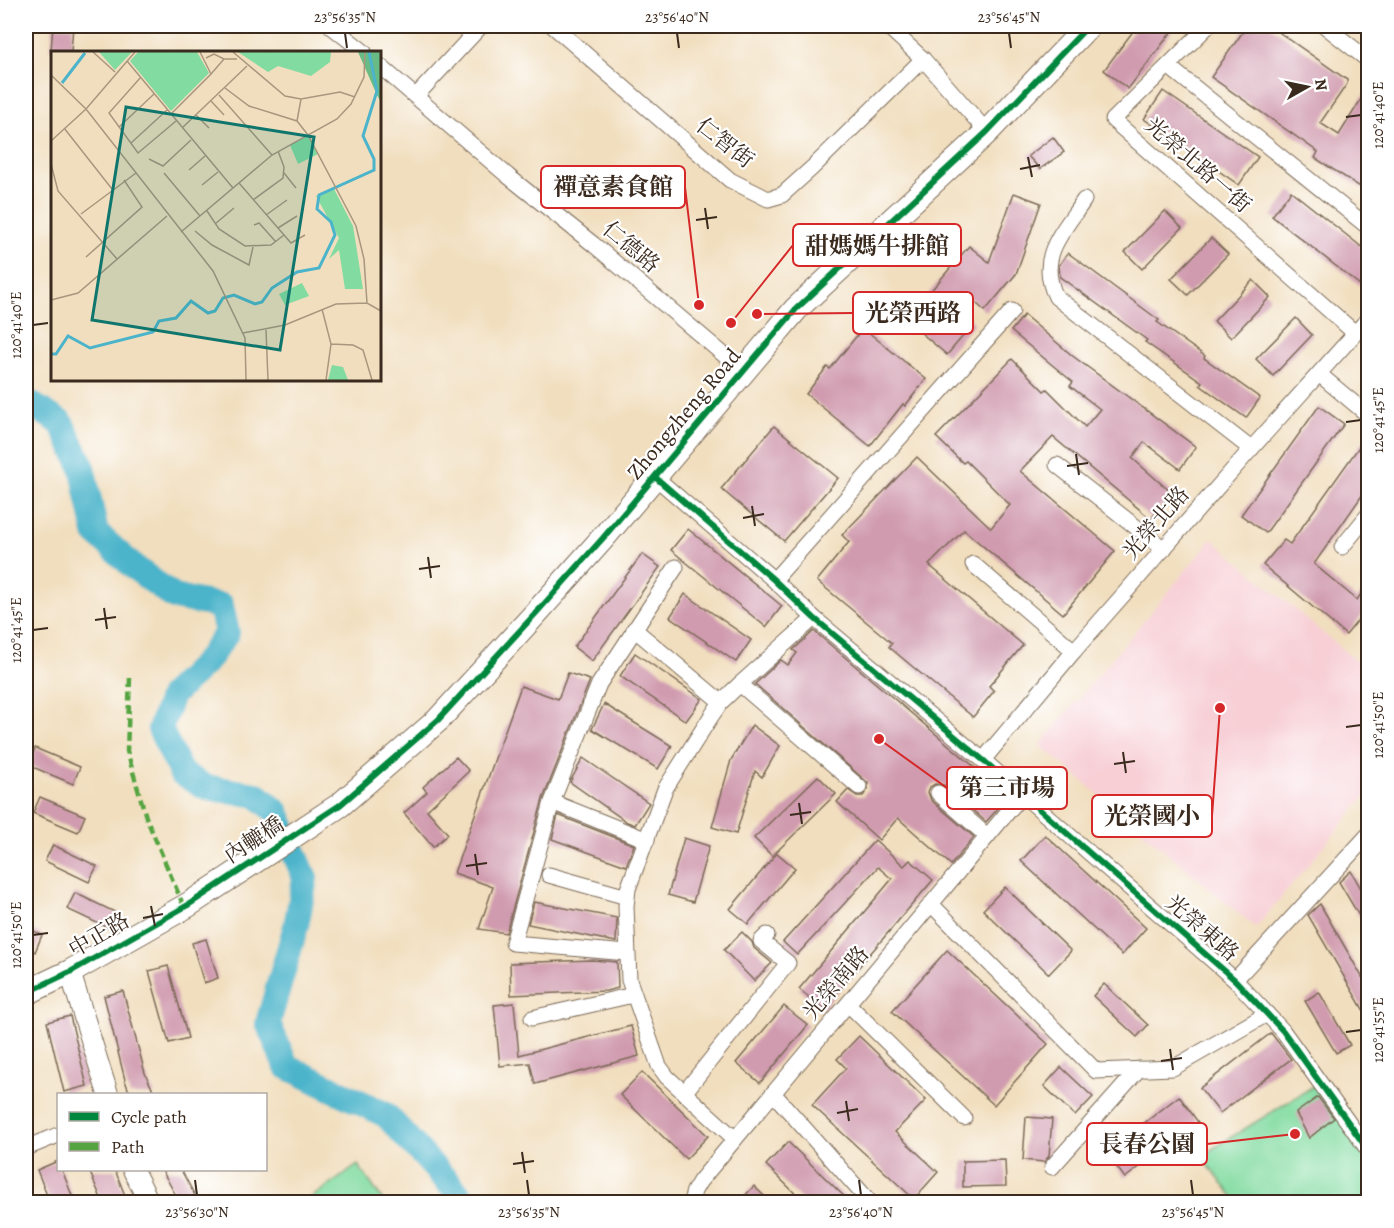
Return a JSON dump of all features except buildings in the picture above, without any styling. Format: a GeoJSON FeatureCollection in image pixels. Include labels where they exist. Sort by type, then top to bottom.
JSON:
{"type":"FeatureCollection","features":[{"type":"Feature","properties":{"kind":"main road","name":"Zhongzheng Road"},"geometry":{"type":"LineString","coordinates":[[340,805],[438,720],[537,612],[655,477],[796,309],[987,132],[1088,26]]}},
{"type":"Feature","properties":{"kind":"main road","name":"內轆橋"},"geometry":{"type":"LineString","coordinates":[[188,904],[340,805]]}},
{"type":"Feature","properties":{"kind":"main road","name":"中正路"},"geometry":{"type":"LineString","coordinates":[[26,993],[70,972],[188,904]]}},
{"type":"Feature","properties":{"kind":"street"},"geometry":{"type":"LineString","coordinates":[[331,26],[363,51]]}},
{"type":"Feature","properties":{"kind":"street"},"geometry":{"type":"LineString","coordinates":[[416,96],[481,26]]}},
{"type":"Feature","properties":{"kind":"street","name":"仁智街"},"geometry":{"type":"LineString","coordinates":[[553,26],[730,180],[768,199],[782,195],[812,168],[923,59]]}},
{"type":"Feature","properties":{"kind":"street"},"geometry":{"type":"LineString","coordinates":[[887,26],[923,59],[987,132]]}},
{"type":"Feature","properties":{"kind":"street","name":"光榮北路一街"},"geometry":{"type":"LineString","coordinates":[[1208,26],[1113,120],[1355,333]]}},
{"type":"Feature","properties":{"kind":"street"},"geometry":{"type":"LineString","coordinates":[[1325,26],[1368,60]]}},
{"type":"Feature","properties":{"kind":"street"},"geometry":{"type":"LineString","coordinates":[[1168,66],[1368,227]]}},
{"type":"Feature","properties":{"kind":"street","name":"仁德路"},"geometry":{"type":"LineString","coordinates":[[381,67],[508,176],[593,244],[743,371]]}},
{"type":"Feature","properties":{"kind":"street"},"geometry":{"type":"LineString","coordinates":[[1084,200],[1052,248],[1048,265],[1049,282],[1056,297],[1251,449]]}},
{"type":"Feature","properties":{"kind":"street"},"geometry":{"type":"LineString","coordinates":[[774,580],[1012,311]]}},
{"type":"Feature","properties":{"kind":"street","name":"光榮北路"},"geometry":{"type":"LineString","coordinates":[[983,760],[1074,651],[1368,319]]}},
{"type":"Feature","properties":{"kind":"street"},"geometry":{"type":"LineString","coordinates":[[1319,374],[1368,415]]}},
{"type":"Feature","properties":{"kind":"street"},"geometry":{"type":"LineString","coordinates":[[1057,465],[1164,549]]}},
{"type":"Feature","properties":{"kind":"street","name":"光榮東路"},"geometry":{"type":"LineString","coordinates":[[655,477],[774,580],[814,618],[983,760],[1235,980],[1283,1031],[1368,1150]]}},
{"type":"Feature","properties":{"kind":"street"},"geometry":{"type":"LineString","coordinates":[[1342,547],[1368,515]]}},
{"type":"Feature","properties":{"kind":"street"},"geometry":{"type":"LineString","coordinates":[[973,564],[1074,651]]}},
{"type":"Feature","properties":{"kind":"street"},"geometry":{"type":"LineString","coordinates":[[627,953],[513,943],[552,802],[599,684],[676,567]]}},
{"type":"Feature","properties":{"kind":"street"},"geometry":{"type":"LineString","coordinates":[[735,1139],[667,1077],[659,1066],[629,980],[627,897],[665,789],[721,702],[814,618]]}},
{"type":"Feature","properties":{"kind":"street"},"geometry":{"type":"LineString","coordinates":[[634,629],[721,702]]}},
{"type":"Feature","properties":{"kind":"street"},"geometry":{"type":"LineString","coordinates":[[740,684],[859,787]]}},
{"type":"Feature","properties":{"kind":"street"},"geometry":{"type":"LineString","coordinates":[[938,793],[987,836]]}},
{"type":"Feature","properties":{"kind":"street","name":"光榮南路"},"geometry":{"type":"LineString","coordinates":[[691,1203],[700,1180],[1022,795]]}},
{"type":"Feature","properties":{"kind":"street"},"geometry":{"type":"LineString","coordinates":[[552,802],[647,840]]}},
{"type":"Feature","properties":{"kind":"street"},"geometry":{"type":"LineString","coordinates":[[1235,980],[1368,835]]}},
{"type":"Feature","properties":{"kind":"street"},"geometry":{"type":"LineString","coordinates":[[549,875],[627,897]]}},
{"type":"Feature","properties":{"kind":"street"},"geometry":{"type":"LineString","coordinates":[[931,904],[1096,1071],[1173,1068],[1267,1014]]}},
{"type":"Feature","properties":{"kind":"street"},"geometry":{"type":"LineString","coordinates":[[684,1093],[788,963],[761,941],[767,935]]}},
{"type":"Feature","properties":{"kind":"street"},"geometry":{"type":"LineString","coordinates":[[70,972],[107,1093]]}},
{"type":"Feature","properties":{"kind":"street"},"geometry":{"type":"LineString","coordinates":[[532,1018],[633,995]]}},
{"type":"Feature","properties":{"kind":"street"},"geometry":{"type":"LineString","coordinates":[[848,1004],[964,1118]]}},
{"type":"Feature","properties":{"kind":"street"},"geometry":{"type":"LineString","coordinates":[[1052,1167],[1139,1069]]}},
{"type":"Feature","properties":{"kind":"street"},"geometry":{"type":"LineString","coordinates":[[773,1093],[868,1200]]}},
{"type":"Feature","properties":{"kind":"street"},"geometry":{"type":"LineString","coordinates":[[26,1148],[57,1135]]}},
{"type":"Feature","properties":{"kind":"street"},"geometry":{"type":"LineString","coordinates":[[133,1171],[149,1203]]}},
{"type":"Feature","properties":{"kind":"shaded area"},"geometry":{"type":"Polygon","coordinates":[[[1212,539],[1368,671],[1368,793],[1256,928],[1040,745],[1212,539]]]}},
{"type":"Feature","properties":{"kind":"green space"},"geometry":{"type":"Polygon","coordinates":[[[1317,1084],[1368,1155],[1368,1202],[1237,1202],[1201,1156],[1317,1084]]]}},
{"type":"Feature","properties":{"kind":"green space"},"geometry":{"type":"Polygon","coordinates":[[[358,1165],[384,1202],[305,1202],[358,1165]]]}},
{"type":"Feature","properties":{"kind":"waterway"},"geometry":{"type":"LineString","coordinates":[[26,401],[61,423],[82,466],[96,533],[134,567],[174,597],[221,606],[227,633],[206,662],[172,695],[160,729],[181,773],[205,787],[257,795],[277,812],[305,878],[296,926],[268,1023],[286,1066],[386,1115],[466,1202]]}},
{"type":"Feature","properties":{"kind":"marked path"},"geometry":{"type":"LineString","coordinates":[[130,678],[127,751],[146,817],[184,907]]}},
{"type":"Feature","properties":{"kind":"cycle path"},"geometry":{"type":"LineString","coordinates":[[26,993],[70,972],[188,905],[340,805],[438,720],[603,538],[796,309],[987,132],[1088,26]]}},
{"type":"Feature","properties":{"kind":"cycle path"},"geometry":{"type":"LineString","coordinates":[[655,477],[774,580],[814,618],[983,760],[1235,980],[1283,1031],[1368,1150]]}},
{"type":"Feature","properties":{"kind":"place","name":"禪意素食館"},"geometry":{"type":"Point","coordinates":[699,305]}},
{"type":"Feature","properties":{"kind":"place","name":"光榮西路"},"geometry":{"type":"Point","coordinates":[757,314]}},
{"type":"Feature","properties":{"kind":"place","name":"甜媽媽牛排館"},"geometry":{"type":"Point","coordinates":[731,323]}},
{"type":"Feature","properties":{"kind":"place","name":"光榮國小"},"geometry":{"type":"Point","coordinates":[1220,708]}},
{"type":"Feature","properties":{"kind":"place","name":"第三市場"},"geometry":{"type":"Point","coordinates":[879,739]}},
{"type":"Feature","properties":{"kind":"place","name":"長春公園"},"geometry":{"type":"Point","coordinates":[1295,1134]}}]}
